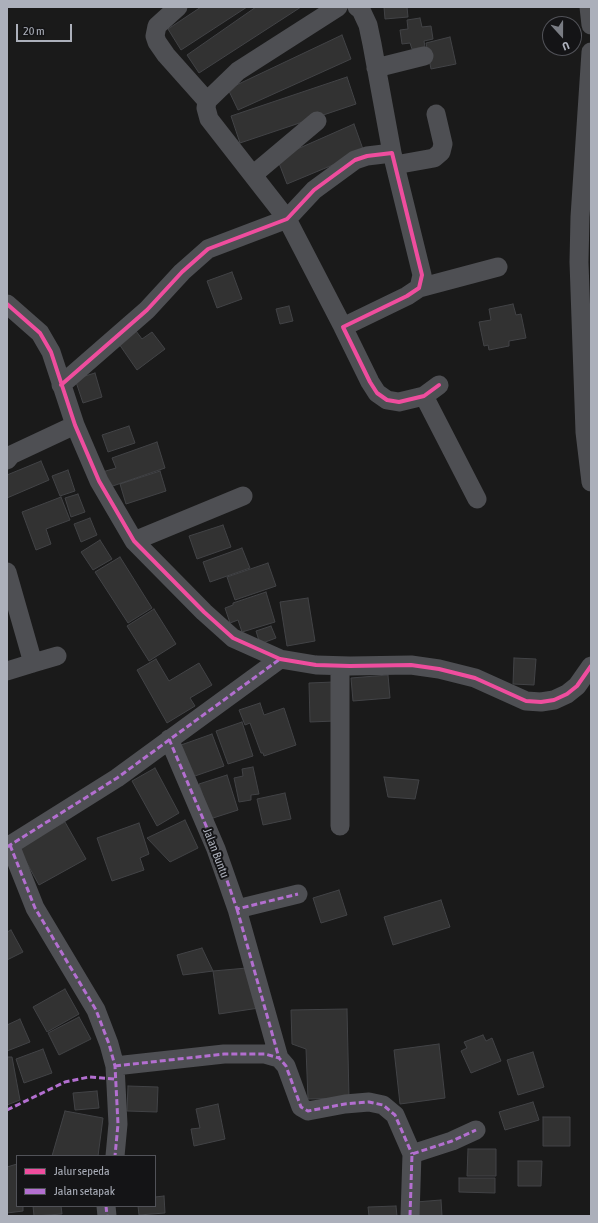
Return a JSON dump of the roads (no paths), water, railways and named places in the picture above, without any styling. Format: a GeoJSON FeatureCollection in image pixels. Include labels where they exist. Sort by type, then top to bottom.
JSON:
{"type":"FeatureCollection","features":[{"type":"Feature","properties":{"kind":"street"},"geometry":{"type":"LineString","coordinates":[[178,7],[157,26],[155,36],[166,56],[207,101]]}},
{"type":"Feature","properties":{"kind":"street"},"geometry":{"type":"LineString","coordinates":[[338,7],[238,71],[207,101],[206,108],[210,119],[254,174],[287,219],[377,393],[387,400],[399,402],[424,396],[439,385]]}},
{"type":"Feature","properties":{"kind":"street"},"geometry":{"type":"LineString","coordinates":[[357,7],[361,10],[368,25],[393,159],[422,275],[419,288]]}},
{"type":"Feature","properties":{"kind":"street"},"geometry":{"type":"LineString","coordinates":[[589,7],[591,25]]}},
{"type":"Feature","properties":{"kind":"street"},"geometry":{"type":"LineString","coordinates":[[591,52],[580,217],[580,277],[585,432],[591,482]]}},
{"type":"Feature","properties":{"kind":"street"},"geometry":{"type":"LineString","coordinates":[[376,68],[424,56]]}},
{"type":"Feature","properties":{"kind":"street"},"geometry":{"type":"LineString","coordinates":[[61,386],[147,310],[182,272],[208,250],[287,219],[314,190],[342,168],[355,160],[367,156],[393,159],[434,158],[441,152],[443,144],[436,114]]}},
{"type":"Feature","properties":{"kind":"street"},"geometry":{"type":"LineString","coordinates":[[254,174],[317,121]]}},
{"type":"Feature","properties":{"kind":"street"},"geometry":{"type":"LineString","coordinates":[[342,327],[407,296],[419,288],[498,267]]}},
{"type":"Feature","properties":{"kind":"street"},"geometry":{"type":"LineString","coordinates":[[7,304],[40,333],[51,352],[75,425],[99,481],[134,541],[204,612],[233,638],[280,659],[316,665],[411,665],[439,669],[475,678],[526,701],[541,702],[554,700],[567,694],[577,686],[591,666]]}},
{"type":"Feature","properties":{"kind":"street"},"geometry":{"type":"LineString","coordinates":[[424,396],[477,499]]}},
{"type":"Feature","properties":{"kind":"street"},"geometry":{"type":"LineString","coordinates":[[8,453],[75,425]]}},
{"type":"Feature","properties":{"kind":"street"},"geometry":{"type":"LineString","coordinates":[[134,541],[243,496]]}},
{"type":"Feature","properties":{"kind":"street"},"geometry":{"type":"LineString","coordinates":[[7,572],[32,663]]}},
{"type":"Feature","properties":{"kind":"street"},"geometry":{"type":"LineString","coordinates":[[7,671],[57,656]]}},
{"type":"Feature","properties":{"kind":"street"},"geometry":{"type":"LineString","coordinates":[[115,1155],[118,1124],[115,1066],[96,1010],[35,908],[8,846],[117,778],[168,739],[280,659]]}},
{"type":"Feature","properties":{"kind":"street"},"geometry":{"type":"LineString","coordinates":[[340,666],[340,826]]}},
{"type":"Feature","properties":{"kind":"street","name":"Jalan Buntu"},"geometry":{"type":"LineString","coordinates":[[168,739],[216,849],[236,909],[279,1058],[286,1066],[301,1107],[308,1111],[369,1102],[383,1105],[395,1115],[412,1154]]}},
{"type":"Feature","properties":{"kind":"street"},"geometry":{"type":"LineString","coordinates":[[236,909],[298,894]]}},
{"type":"Feature","properties":{"kind":"street"},"geometry":{"type":"LineString","coordinates":[[115,1066],[224,1054],[265,1054],[279,1058]]}},
{"type":"Feature","properties":{"kind":"street"},"geometry":{"type":"LineString","coordinates":[[410,1216],[412,1154],[452,1141],[476,1130]]}}]}
